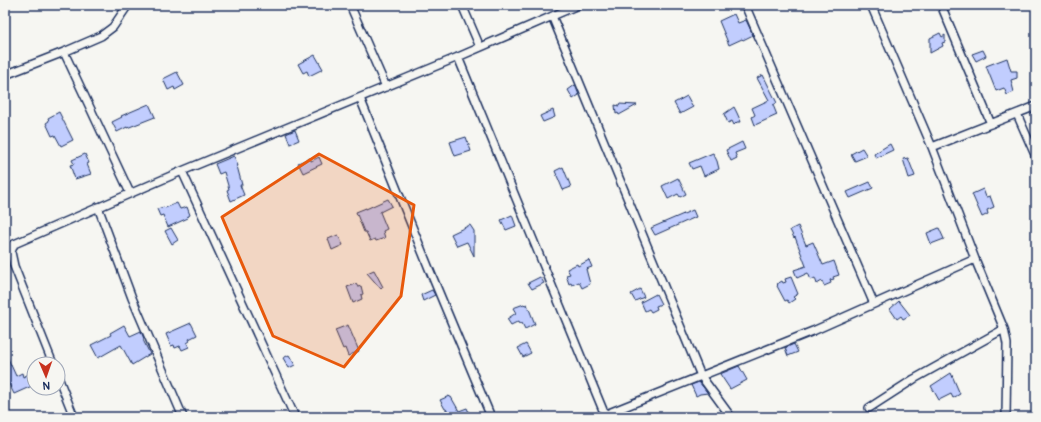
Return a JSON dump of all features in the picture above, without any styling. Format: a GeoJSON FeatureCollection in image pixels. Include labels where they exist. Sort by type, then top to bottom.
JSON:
{"type":"FeatureCollection","features":[{"type":"Feature","properties":{"kind":"street"},"geometry":{"type":"LineString","coordinates":[[5,75],[101,36],[113,27],[128,5]]}},
{"type":"Feature","properties":{"kind":"street"},"geometry":{"type":"LineString","coordinates":[[350,5],[386,87]]}},
{"type":"Feature","properties":{"kind":"street"},"geometry":{"type":"LineString","coordinates":[[462,5],[480,47]]}},
{"type":"Feature","properties":{"kind":"street"},"geometry":{"type":"LineString","coordinates":[[5,248],[182,171],[458,57],[552,16],[560,8],[578,5]]}},
{"type":"Feature","properties":{"kind":"street"},"geometry":{"type":"LineString","coordinates":[[745,5],[874,304]]}},
{"type":"Feature","properties":{"kind":"street"},"geometry":{"type":"LineString","coordinates":[[871,5],[932,147],[975,259],[1004,329],[1007,344],[1006,417]]}},
{"type":"Feature","properties":{"kind":"street"},"geometry":{"type":"LineString","coordinates":[[941,5],[991,124]]}},
{"type":"Feature","properties":{"kind":"street"},"geometry":{"type":"LineString","coordinates":[[552,16],[701,376],[730,417]]}},
{"type":"Feature","properties":{"kind":"street"},"geometry":{"type":"LineString","coordinates":[[64,52],[130,194]]}},
{"type":"Feature","properties":{"kind":"street"},"geometry":{"type":"LineString","coordinates":[[458,57],[602,416],[813,331],[975,259]]}},
{"type":"Feature","properties":{"kind":"street"},"geometry":{"type":"LineString","coordinates":[[360,98],[491,417]]}},
{"type":"Feature","properties":{"kind":"street"},"geometry":{"type":"LineString","coordinates":[[932,147],[1036,106]]}},
{"type":"Feature","properties":{"kind":"street"},"geometry":{"type":"LineString","coordinates":[[1017,114],[1036,157]]}},
{"type":"Feature","properties":{"kind":"street"},"geometry":{"type":"LineString","coordinates":[[182,171],[295,417]]}},
{"type":"Feature","properties":{"kind":"street"},"geometry":{"type":"LineString","coordinates":[[98,207],[132,298],[183,417]]}},
{"type":"Feature","properties":{"kind":"street"},"geometry":{"type":"LineString","coordinates":[[14,244],[11,252],[14,266],[50,356]]}},
{"type":"Feature","properties":{"kind":"street"},"geometry":{"type":"LineString","coordinates":[[869,408],[914,379],[1004,329]]}},
{"type":"Feature","properties":{"kind":"street"},"geometry":{"type":"LineString","coordinates":[[66,396],[74,417]]}},
{"type":"Feature","properties":{"kind":"highlighted area"},"geometry":{"type":"Polygon","coordinates":[[[319,154],[414,205],[401,296],[344,367],[273,336],[222,217],[319,154]]]}},
{"type":"Feature","properties":{"kind":"building"},"geometry":{"type":"Polygon","coordinates":[[[734,14],[738,23],[746,20],[753,35],[729,45],[719,21],[734,14]]]}},
{"type":"Feature","properties":{"kind":"building"},"geometry":{"type":"Polygon","coordinates":[[[940,33],[942,37],[945,35],[945,42],[942,43],[943,46],[930,53],[930,38],[940,33]]]}},
{"type":"Feature","properties":{"kind":"building"},"geometry":{"type":"Polygon","coordinates":[[[983,50],[986,56],[976,61],[972,54],[983,50]]]}},
{"type":"Feature","properties":{"kind":"building"},"geometry":{"type":"Polygon","coordinates":[[[315,55],[323,69],[309,76],[307,71],[303,73],[298,64],[315,55]]]}},
{"type":"Feature","properties":{"kind":"building"},"geometry":{"type":"Polygon","coordinates":[[[1007,58],[1011,71],[1017,71],[1017,78],[1011,80],[1014,92],[1007,95],[1004,88],[996,91],[986,66],[1007,58]]]}},
{"type":"Feature","properties":{"kind":"building"},"geometry":{"type":"Polygon","coordinates":[[[177,72],[184,85],[175,90],[174,87],[168,90],[163,79],[177,72]]]}},
{"type":"Feature","properties":{"kind":"building"},"geometry":{"type":"Polygon","coordinates":[[[763,75],[777,103],[773,105],[777,115],[755,125],[752,117],[755,115],[752,108],[769,100],[757,78],[763,75]]]}},
{"type":"Feature","properties":{"kind":"building"},"geometry":{"type":"Polygon","coordinates":[[[575,85],[579,95],[573,99],[568,90],[575,85]]]}},
{"type":"Feature","properties":{"kind":"building"},"geometry":{"type":"Polygon","coordinates":[[[687,96],[693,107],[680,114],[674,103],[687,96]]]}},
{"type":"Feature","properties":{"kind":"building"},"geometry":{"type":"Polygon","coordinates":[[[149,104],[155,117],[117,132],[112,122],[122,117],[121,116],[149,104]]]}},
{"type":"Feature","properties":{"kind":"building"},"geometry":{"type":"Polygon","coordinates":[[[619,104],[637,105],[619,115],[618,113],[616,114],[615,105],[619,106],[619,104]]]}},
{"type":"Feature","properties":{"kind":"building"},"geometry":{"type":"Polygon","coordinates":[[[734,107],[741,122],[737,122],[734,125],[732,121],[728,123],[724,114],[734,107]]]}},
{"type":"Feature","properties":{"kind":"building"},"geometry":{"type":"Polygon","coordinates":[[[553,110],[555,117],[543,122],[540,116],[553,110]]]}},
{"type":"Feature","properties":{"kind":"building"},"geometry":{"type":"Polygon","coordinates":[[[59,112],[73,140],[61,146],[55,135],[52,136],[46,123],[49,121],[48,118],[59,112]]]}},
{"type":"Feature","properties":{"kind":"building"},"geometry":{"type":"Polygon","coordinates":[[[295,130],[299,140],[290,144],[286,134],[295,130]]]}},
{"type":"Feature","properties":{"kind":"building"},"geometry":{"type":"Polygon","coordinates":[[[466,137],[471,151],[455,156],[450,142],[466,137]]]}},
{"type":"Feature","properties":{"kind":"building"},"geometry":{"type":"Polygon","coordinates":[[[742,142],[745,149],[735,153],[737,158],[731,161],[726,150],[742,142]]]}},
{"type":"Feature","properties":{"kind":"building"},"geometry":{"type":"Polygon","coordinates":[[[890,144],[893,150],[876,158],[874,154],[890,144]]]}},
{"type":"Feature","properties":{"kind":"building"},"geometry":{"type":"Polygon","coordinates":[[[862,148],[867,156],[855,161],[851,154],[862,148]]]}},
{"type":"Feature","properties":{"kind":"building"},"geometry":{"type":"Polygon","coordinates":[[[713,153],[719,169],[704,176],[700,166],[692,169],[689,163],[713,153]]]}},
{"type":"Feature","properties":{"kind":"building"},"geometry":{"type":"Polygon","coordinates":[[[85,154],[89,163],[87,164],[91,174],[75,179],[70,165],[74,164],[72,160],[85,154]]]}},
{"type":"Feature","properties":{"kind":"building"},"geometry":{"type":"Polygon","coordinates":[[[234,156],[242,185],[240,185],[244,195],[231,201],[227,190],[229,189],[224,172],[219,174],[215,164],[234,156]]]}},
{"type":"Feature","properties":{"kind":"building"},"geometry":{"type":"Polygon","coordinates":[[[319,157],[322,164],[303,173],[298,163],[310,158],[311,161],[319,157]]]}},
{"type":"Feature","properties":{"kind":"building"},"geometry":{"type":"Polygon","coordinates":[[[908,158],[915,176],[909,178],[903,159],[908,158]]]}},
{"type":"Feature","properties":{"kind":"building"},"geometry":{"type":"Polygon","coordinates":[[[563,167],[571,187],[563,190],[555,171],[563,167]]]}},
{"type":"Feature","properties":{"kind":"building"},"geometry":{"type":"Polygon","coordinates":[[[678,178],[686,194],[680,197],[678,194],[668,199],[662,186],[678,178]]]}},
{"type":"Feature","properties":{"kind":"building"},"geometry":{"type":"Polygon","coordinates":[[[870,182],[873,188],[850,198],[847,192],[870,182]]]}},
{"type":"Feature","properties":{"kind":"building"},"geometry":{"type":"Polygon","coordinates":[[[983,189],[986,197],[990,196],[994,207],[987,210],[988,214],[982,217],[972,194],[983,189]]]}},
{"type":"Feature","properties":{"kind":"building"},"geometry":{"type":"Polygon","coordinates":[[[388,199],[392,206],[380,212],[387,229],[383,231],[385,238],[370,241],[366,232],[364,232],[356,212],[388,199]]]}},
{"type":"Feature","properties":{"kind":"building"},"geometry":{"type":"Polygon","coordinates":[[[177,203],[180,209],[187,207],[190,215],[187,217],[188,218],[168,227],[163,215],[160,216],[157,209],[165,208],[177,203]]]}},
{"type":"Feature","properties":{"kind":"building"},"geometry":{"type":"Polygon","coordinates":[[[693,210],[696,217],[655,235],[651,228],[693,210]]]}},
{"type":"Feature","properties":{"kind":"building"},"geometry":{"type":"Polygon","coordinates":[[[512,215],[516,226],[506,230],[501,220],[512,215]]]}},
{"type":"Feature","properties":{"kind":"building"},"geometry":{"type":"Polygon","coordinates":[[[470,225],[474,231],[474,256],[467,242],[457,246],[451,234],[470,225]]]}},
{"type":"Feature","properties":{"kind":"building"},"geometry":{"type":"Polygon","coordinates":[[[798,226],[806,245],[813,242],[823,265],[834,261],[839,275],[830,280],[831,283],[824,286],[822,281],[817,284],[815,278],[811,280],[808,273],[797,278],[794,270],[806,266],[795,237],[794,238],[790,230],[798,226]]]}},
{"type":"Feature","properties":{"kind":"building"},"geometry":{"type":"Polygon","coordinates":[[[171,228],[178,240],[172,244],[165,231],[171,228]]]}},
{"type":"Feature","properties":{"kind":"building"},"geometry":{"type":"Polygon","coordinates":[[[939,228],[944,239],[931,244],[927,233],[939,228]]]}},
{"type":"Feature","properties":{"kind":"building"},"geometry":{"type":"Polygon","coordinates":[[[338,235],[343,245],[332,250],[328,239],[338,235]]]}},
{"type":"Feature","properties":{"kind":"building"},"geometry":{"type":"Polygon","coordinates":[[[589,260],[592,267],[586,269],[590,284],[582,288],[579,282],[572,285],[571,283],[569,284],[566,275],[570,274],[567,269],[577,264],[578,266],[589,260]]]}},
{"type":"Feature","properties":{"kind":"building"},"geometry":{"type":"Polygon","coordinates":[[[374,270],[383,287],[381,289],[367,273],[374,270]]]}},
{"type":"Feature","properties":{"kind":"building"},"geometry":{"type":"Polygon","coordinates":[[[540,277],[544,283],[532,289],[528,283],[540,277]]]}},
{"type":"Feature","properties":{"kind":"building"},"geometry":{"type":"Polygon","coordinates":[[[791,277],[798,294],[793,297],[795,299],[789,303],[787,300],[785,301],[777,284],[782,281],[783,283],[786,282],[785,279],[791,277]]]}},
{"type":"Feature","properties":{"kind":"building"},"geometry":{"type":"Polygon","coordinates":[[[356,284],[358,287],[361,286],[363,294],[361,295],[362,299],[353,303],[347,287],[356,284]]]}},
{"type":"Feature","properties":{"kind":"building"},"geometry":{"type":"Polygon","coordinates":[[[640,289],[644,297],[635,301],[631,294],[640,289]]]}},
{"type":"Feature","properties":{"kind":"building"},"geometry":{"type":"Polygon","coordinates":[[[432,290],[435,295],[423,301],[421,295],[432,290]]]}},
{"type":"Feature","properties":{"kind":"building"},"geometry":{"type":"Polygon","coordinates":[[[656,294],[661,304],[656,306],[657,309],[651,312],[649,309],[645,311],[641,302],[656,294]]]}},
{"type":"Feature","properties":{"kind":"building"},"geometry":{"type":"Polygon","coordinates":[[[899,301],[910,315],[903,319],[901,316],[897,319],[890,309],[899,301]]]}},
{"type":"Feature","properties":{"kind":"building"},"geometry":{"type":"Polygon","coordinates":[[[527,304],[535,324],[525,329],[519,321],[511,325],[507,319],[516,313],[513,308],[527,304]]]}},
{"type":"Feature","properties":{"kind":"building"},"geometry":{"type":"Polygon","coordinates":[[[191,323],[197,335],[189,339],[190,341],[187,343],[189,347],[182,350],[180,346],[175,348],[174,345],[171,346],[166,334],[191,323]]]}},
{"type":"Feature","properties":{"kind":"building"},"geometry":{"type":"Polygon","coordinates":[[[124,325],[130,336],[141,331],[143,340],[150,354],[132,365],[121,345],[98,358],[91,345],[111,335],[110,333],[124,325]]]}},
{"type":"Feature","properties":{"kind":"building"},"geometry":{"type":"Polygon","coordinates":[[[348,325],[359,351],[348,356],[345,348],[343,349],[335,330],[348,325]]]}},
{"type":"Feature","properties":{"kind":"building"},"geometry":{"type":"Polygon","coordinates":[[[526,344],[531,353],[523,357],[518,348],[526,344]]]}},
{"type":"Feature","properties":{"kind":"building"},"geometry":{"type":"Polygon","coordinates":[[[794,344],[798,352],[788,356],[785,348],[794,344]]]}},
{"type":"Feature","properties":{"kind":"building"},"geometry":{"type":"Polygon","coordinates":[[[5,352],[16,376],[22,373],[23,377],[26,376],[26,389],[14,394],[5,376],[5,352]]]}},
{"type":"Feature","properties":{"kind":"building"},"geometry":{"type":"Polygon","coordinates":[[[289,355],[295,365],[289,368],[283,358],[289,355]]]}},
{"type":"Feature","properties":{"kind":"building"},"geometry":{"type":"Polygon","coordinates":[[[739,366],[747,380],[730,389],[720,374],[739,366]]]}},
{"type":"Feature","properties":{"kind":"building"},"geometry":{"type":"Polygon","coordinates":[[[951,373],[960,394],[953,398],[951,394],[939,400],[931,386],[951,373]]]}},
{"type":"Feature","properties":{"kind":"building"},"geometry":{"type":"Polygon","coordinates":[[[699,382],[708,393],[696,396],[691,385],[699,382]]]}},
{"type":"Feature","properties":{"kind":"building"},"geometry":{"type":"Polygon","coordinates":[[[449,396],[459,411],[467,408],[471,417],[445,417],[451,414],[445,409],[440,400],[449,396]]]}}]}
